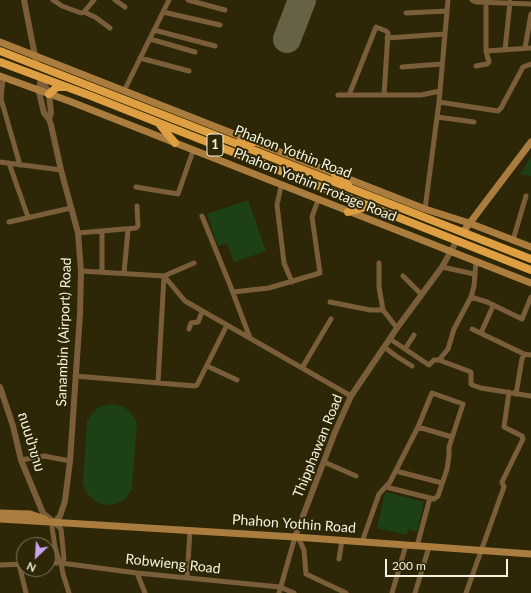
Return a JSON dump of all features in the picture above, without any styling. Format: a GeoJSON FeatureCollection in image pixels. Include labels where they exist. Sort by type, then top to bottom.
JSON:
{"type":"FeatureCollection","features":[{"type":"Feature","properties":{"kind":"highway","name":"Phahon Yothin Road"},"geometry":{"type":"LineString","coordinates":[[0,51],[531,259]]}},
{"type":"Feature","properties":{"kind":"highway","name":"Phahon Yothin Road"},"geometry":{"type":"LineString","coordinates":[[0,62],[160,123],[531,270]]}},
{"type":"Feature","properties":{"kind":"highway"},"geometry":{"type":"LineString","coordinates":[[37,66],[41,77]]}},
{"type":"Feature","properties":{"kind":"highway"},"geometry":{"type":"LineString","coordinates":[[49,94],[57,88],[65,87]]}},
{"type":"Feature","properties":{"kind":"highway"},"geometry":{"type":"LineString","coordinates":[[160,123],[175,143]]}},
{"type":"Feature","properties":{"kind":"highway"},"geometry":{"type":"LineString","coordinates":[[235,144],[255,142]]}},
{"type":"Feature","properties":{"kind":"highway"},"geometry":{"type":"LineString","coordinates":[[335,174],[353,189]]}},
{"type":"Feature","properties":{"kind":"highway"},"geometry":{"type":"LineString","coordinates":[[348,212],[370,206]]}},
{"type":"Feature","properties":{"kind":"highway"},"geometry":{"type":"LineString","coordinates":[[457,240],[463,232]]}},
{"type":"Feature","properties":{"kind":"main road","name":"Phahon Yothin Frotage Road"},"geometry":{"type":"LineString","coordinates":[[0,42],[425,209],[469,223],[531,247]]}},
{"type":"Feature","properties":{"kind":"main road","name":"Phahon Yothin Frotage Road"},"geometry":{"type":"LineString","coordinates":[[2,77],[175,143],[280,186],[531,283]]}},
{"type":"Feature","properties":{"kind":"main road"},"geometry":{"type":"LineString","coordinates":[[463,232],[531,142]]}},
{"type":"Feature","properties":{"kind":"main road","name":"Phahon Yothin Road"},"geometry":{"type":"LineString","coordinates":[[0,513],[30,514],[54,522]]}},
{"type":"Feature","properties":{"kind":"main road","name":"Phahon Yothin Road"},"geometry":{"type":"LineString","coordinates":[[0,519],[342,540],[531,554]]}},
{"type":"Feature","properties":{"kind":"street"},"geometry":{"type":"LineString","coordinates":[[24,0],[37,66]]}},
{"type":"Feature","properties":{"kind":"street"},"geometry":{"type":"LineString","coordinates":[[53,0],[72,10],[81,13],[84,12],[98,19],[110,28]]}},
{"type":"Feature","properties":{"kind":"street"},"geometry":{"type":"LineString","coordinates":[[84,12],[94,0]]}},
{"type":"Feature","properties":{"kind":"street"},"geometry":{"type":"LineString","coordinates":[[115,0],[125,7]]}},
{"type":"Feature","properties":{"kind":"street"},"geometry":{"type":"LineString","coordinates":[[124,91],[169,0]]}},
{"type":"Feature","properties":{"kind":"street"},"geometry":{"type":"LineString","coordinates":[[188,0],[225,10]]}},
{"type":"Feature","properties":{"kind":"street"},"geometry":{"type":"LineString","coordinates":[[425,209],[439,102],[448,0]]}},
{"type":"Feature","properties":{"kind":"street"},"geometry":{"type":"LineString","coordinates":[[472,0],[476,2],[488,1],[531,4]]}},
{"type":"Feature","properties":{"kind":"street"},"geometry":{"type":"LineString","coordinates":[[476,66],[488,63],[486,51],[488,1]]}},
{"type":"Feature","properties":{"kind":"street"},"geometry":{"type":"LineString","coordinates":[[505,50],[510,2]]}},
{"type":"Feature","properties":{"kind":"street"},"geometry":{"type":"LineString","coordinates":[[406,13],[447,11]]}},
{"type":"Feature","properties":{"kind":"street"},"geometry":{"type":"LineString","coordinates":[[163,12],[220,24]]}},
{"type":"Feature","properties":{"kind":"street"},"geometry":{"type":"LineString","coordinates":[[486,51],[528,48],[531,14]]}},
{"type":"Feature","properties":{"kind":"street"},"geometry":{"type":"LineString","coordinates":[[349,95],[375,28],[387,32],[384,95]]}},
{"type":"Feature","properties":{"kind":"street"},"geometry":{"type":"LineString","coordinates":[[154,30],[215,46]]}},
{"type":"Feature","properties":{"kind":"street"},"geometry":{"type":"LineString","coordinates":[[387,38],[445,34]]}},
{"type":"Feature","properties":{"kind":"street"},"geometry":{"type":"LineString","coordinates":[[150,40],[195,52]]}},
{"type":"Feature","properties":{"kind":"street"},"geometry":{"type":"LineString","coordinates":[[140,58],[189,71]]}},
{"type":"Feature","properties":{"kind":"street"},"geometry":{"type":"LineString","coordinates":[[402,67],[442,64]]}},
{"type":"Feature","properties":{"kind":"street"},"geometry":{"type":"LineString","coordinates":[[439,102],[498,111],[523,67],[531,64]]}},
{"type":"Feature","properties":{"kind":"street"},"geometry":{"type":"LineString","coordinates":[[2,77],[1,99],[20,165]]}},
{"type":"Feature","properties":{"kind":"street","name":"Sanambin (Airport) Road"},"geometry":{"type":"LineString","coordinates":[[41,77],[40,92],[44,112],[49,119],[78,233],[81,271],[70,461],[65,501],[60,516],[54,522]]}},
{"type":"Feature","properties":{"kind":"street","name":"Sanambin (Airport) Road"},"geometry":{"type":"LineString","coordinates":[[41,77],[49,94],[51,113],[49,119]]}},
{"type":"Feature","properties":{"kind":"street"},"geometry":{"type":"LineString","coordinates":[[338,96],[421,95],[440,91]]}},
{"type":"Feature","properties":{"kind":"street"},"geometry":{"type":"LineString","coordinates":[[437,117],[474,122]]}},
{"type":"Feature","properties":{"kind":"street"},"geometry":{"type":"LineString","coordinates":[[136,187],[178,194],[193,151]]}},
{"type":"Feature","properties":{"kind":"street"},"geometry":{"type":"LineString","coordinates":[[0,162],[61,170]]}},
{"type":"Feature","properties":{"kind":"street"},"geometry":{"type":"LineString","coordinates":[[9,163],[28,217]]}},
{"type":"Feature","properties":{"kind":"street"},"geometry":{"type":"LineString","coordinates":[[280,186],[277,205],[284,263],[292,282]]}},
{"type":"Feature","properties":{"kind":"street"},"geometry":{"type":"LineString","coordinates":[[513,240],[526,196]]}},
{"type":"Feature","properties":{"kind":"street"},"geometry":{"type":"LineString","coordinates":[[233,292],[269,288],[320,273],[321,269],[312,217],[318,200]]}},
{"type":"Feature","properties":{"kind":"street"},"geometry":{"type":"LineString","coordinates":[[78,233],[128,230],[136,228],[138,226],[136,206]]}},
{"type":"Feature","properties":{"kind":"street"},"geometry":{"type":"LineString","coordinates":[[9,222],[71,208]]}},
{"type":"Feature","properties":{"kind":"street"},"geometry":{"type":"LineString","coordinates":[[202,216],[250,338]]}},
{"type":"Feature","properties":{"kind":"street"},"geometry":{"type":"LineString","coordinates":[[124,273],[128,230]]}},
{"type":"Feature","properties":{"kind":"street"},"geometry":{"type":"LineString","coordinates":[[102,231],[102,272]]}},
{"type":"Feature","properties":{"kind":"street","name":"Thipphawan Road"},"geometry":{"type":"LineString","coordinates":[[280,590],[296,537],[339,422],[351,396],[397,328],[442,267],[457,240]]}},
{"type":"Feature","properties":{"kind":"street"},"geometry":{"type":"LineString","coordinates":[[439,360],[448,349],[454,329],[471,297],[474,286],[476,262]]}},
{"type":"Feature","properties":{"kind":"street"},"geometry":{"type":"LineString","coordinates":[[81,271],[164,276],[194,263]]}},
{"type":"Feature","properties":{"kind":"street"},"geometry":{"type":"LineString","coordinates":[[379,263],[382,310],[397,328]]}},
{"type":"Feature","properties":{"kind":"street"},"geometry":{"type":"LineString","coordinates":[[442,267],[474,274]]}},
{"type":"Feature","properties":{"kind":"street"},"geometry":{"type":"LineString","coordinates":[[164,276],[185,301],[202,312],[351,396]]}},
{"type":"Feature","properties":{"kind":"street"},"geometry":{"type":"LineString","coordinates":[[158,383],[164,276]]}},
{"type":"Feature","properties":{"kind":"street"},"geometry":{"type":"LineString","coordinates":[[403,276],[421,294]]}},
{"type":"Feature","properties":{"kind":"street"},"geometry":{"type":"LineString","coordinates":[[471,297],[487,302],[522,319],[531,297]]}},
{"type":"Feature","properties":{"kind":"street"},"geometry":{"type":"LineString","coordinates":[[330,302],[370,310],[382,310]]}},
{"type":"Feature","properties":{"kind":"street"},"geometry":{"type":"LineString","coordinates":[[481,333],[494,306]]}},
{"type":"Feature","properties":{"kind":"street"},"geometry":{"type":"LineString","coordinates":[[190,329],[191,324],[198,322],[202,312]]}},
{"type":"Feature","properties":{"kind":"street"},"geometry":{"type":"LineString","coordinates":[[302,368],[331,319]]}},
{"type":"Feature","properties":{"kind":"street"},"geometry":{"type":"LineString","coordinates":[[75,376],[196,386],[227,325]]}},
{"type":"Feature","properties":{"kind":"street"},"geometry":{"type":"LineString","coordinates":[[472,329],[524,354],[531,355]]}},
{"type":"Feature","properties":{"kind":"street"},"geometry":{"type":"LineString","coordinates":[[405,349],[414,335]]}},
{"type":"Feature","properties":{"kind":"street"},"geometry":{"type":"LineString","coordinates":[[390,339],[429,365],[434,360],[439,360],[471,372],[472,385],[531,396]]}},
{"type":"Feature","properties":{"kind":"street"},"geometry":{"type":"LineString","coordinates":[[384,348],[412,366]]}},
{"type":"Feature","properties":{"kind":"street"},"geometry":{"type":"LineString","coordinates":[[516,394],[524,354]]}},
{"type":"Feature","properties":{"kind":"street"},"geometry":{"type":"LineString","coordinates":[[207,366],[237,380]]}},
{"type":"Feature","properties":{"kind":"street","name":"ถนนป่าขาม"},"geometry":{"type":"LineString","coordinates":[[0,387],[13,426],[21,460],[43,513],[54,522]]}},
{"type":"Feature","properties":{"kind":"street"},"geometry":{"type":"LineString","coordinates":[[466,593],[504,487],[502,482],[523,439],[522,436],[504,427],[509,392]]}},
{"type":"Feature","properties":{"kind":"street"},"geometry":{"type":"LineString","coordinates":[[362,542],[379,494],[386,487],[396,471],[418,427],[432,393],[463,404],[449,446],[447,470],[438,496],[434,499],[386,487]]}},
{"type":"Feature","properties":{"kind":"street"},"geometry":{"type":"LineString","coordinates":[[418,427],[452,436]]}},
{"type":"Feature","properties":{"kind":"street"},"geometry":{"type":"LineString","coordinates":[[21,460],[44,456],[70,461]]}},
{"type":"Feature","properties":{"kind":"street"},"geometry":{"type":"LineString","coordinates":[[324,462],[356,476]]}},
{"type":"Feature","properties":{"kind":"street"},"geometry":{"type":"LineString","coordinates":[[396,471],[442,483]]}},
{"type":"Feature","properties":{"kind":"street"},"geometry":{"type":"LineString","coordinates":[[417,546],[430,498]]}},
{"type":"Feature","properties":{"kind":"street"},"geometry":{"type":"LineString","coordinates":[[61,563],[64,559],[61,529],[54,522],[52,528],[55,547],[61,563],[68,593]]}},
{"type":"Feature","properties":{"kind":"street"},"geometry":{"type":"LineString","coordinates":[[187,578],[190,531]]}},
{"type":"Feature","properties":{"kind":"street"},"geometry":{"type":"LineString","coordinates":[[296,537],[304,550],[306,574],[346,593]]}},
{"type":"Feature","properties":{"kind":"street"},"geometry":{"type":"LineString","coordinates":[[339,559],[342,540]]}},
{"type":"Feature","properties":{"kind":"street"},"geometry":{"type":"LineString","coordinates":[[392,593],[406,545]]}},
{"type":"Feature","properties":{"kind":"street"},"geometry":{"type":"LineString","coordinates":[[415,593],[429,547]]}},
{"type":"Feature","properties":{"kind":"street","name":"Robwieng Road"},"geometry":{"type":"LineString","coordinates":[[56,563],[187,578],[294,593]]}},
{"type":"Feature","properties":{"kind":"street"},"geometry":{"type":"LineString","coordinates":[[0,565],[16,564]]}},
{"type":"Feature","properties":{"kind":"street"},"geometry":{"type":"LineString","coordinates":[[137,573],[145,593]]}},
{"type":"Feature","properties":{"kind":"street"},"geometry":{"type":"LineString","coordinates":[[23,577],[26,593]]}},
{"type":"Feature","properties":{"kind":"green space"},"geometry":{"type":"Polygon","coordinates":[[[531,157],[531,176],[520,174],[531,157]]]}},
{"type":"Feature","properties":{"kind":"green space"},"geometry":{"type":"Polygon","coordinates":[[[248,200],[266,251],[234,262],[227,243],[218,246],[207,214],[248,200]]]}},
{"type":"Feature","properties":{"kind":"green space"},"geometry":{"type":"Polygon","coordinates":[[[112,404],[123,406],[131,413],[137,423],[132,489],[125,499],[115,504],[104,505],[95,501],[87,494],[83,484],[87,421],[93,412],[101,406],[112,404]]]}},
{"type":"Feature","properties":{"kind":"green space"},"geometry":{"type":"Polygon","coordinates":[[[385,492],[424,502],[417,532],[408,529],[407,535],[377,528],[385,492]]]}},
{"type":"Feature","properties":{"kind":"runway"},"geometry":{"type":"LineString","coordinates":[[287,39],[302,0]]}}]}
